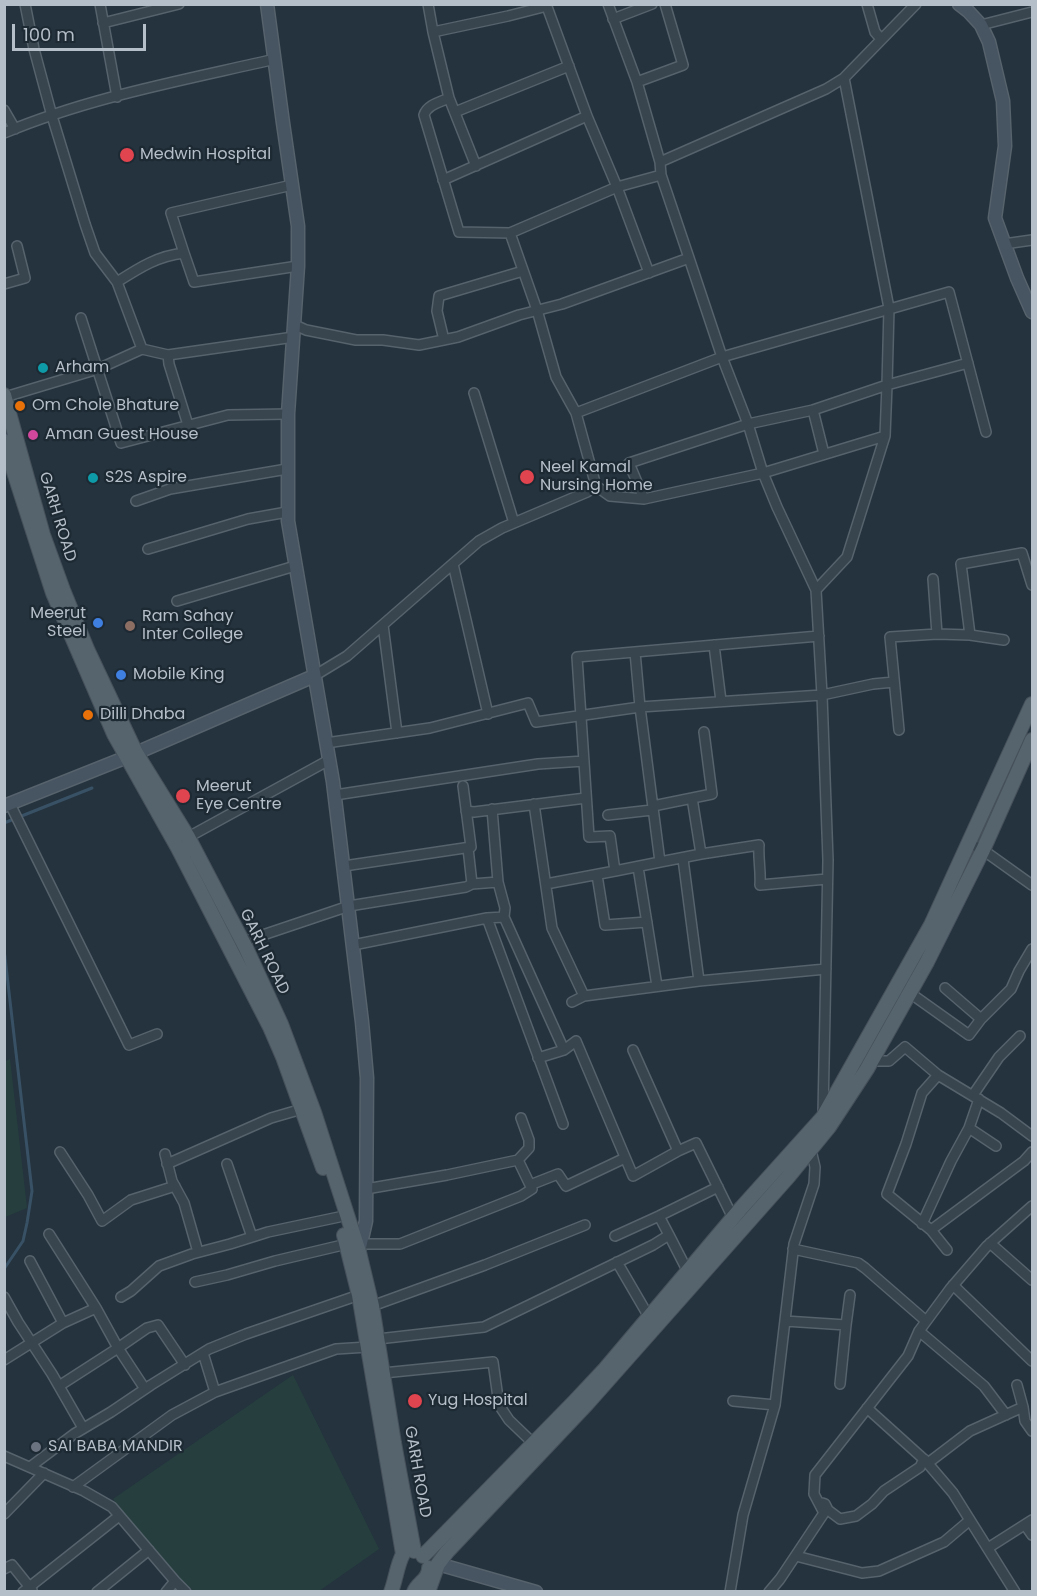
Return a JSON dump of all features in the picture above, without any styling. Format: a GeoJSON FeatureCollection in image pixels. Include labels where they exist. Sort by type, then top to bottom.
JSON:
{"type":"FeatureCollection","features":[{"type":"Feature","properties":{"kind":"main road","name":"GARH ROAD"},"geometry":{"type":"LineString","coordinates":[[5,397],[58,592]]}},
{"type":"Feature","properties":{"kind":"main road","name":"GARH ROAD"},"geometry":{"type":"LineString","coordinates":[[4,441],[58,592],[120,732],[131,755],[242,942],[316,1134],[372,1305],[373,1343],[410,1556]]}},
{"type":"Feature","properties":{"kind":"main road"},"geometry":{"type":"LineString","coordinates":[[826,1122],[891,996],[931,925],[1032,704]]}},
{"type":"Feature","properties":{"kind":"main road"},"geometry":{"type":"LineString","coordinates":[[428,1592],[438,1564],[447,1552],[806,1146],[871,1061],[927,962],[983,850],[1032,740]]}},
{"type":"Feature","properties":{"kind":"main road","name":"GARH ROAD"},"geometry":{"type":"LineString","coordinates":[[182,841],[268,1011]]}},
{"type":"Feature","properties":{"kind":"main road"},"geometry":{"type":"LineString","coordinates":[[891,996],[907,998]]}},
{"type":"Feature","properties":{"kind":"main road","name":"GARH ROAD"},"geometry":{"type":"LineString","coordinates":[[286,1052],[302,1109],[316,1134],[339,1217],[355,1248],[359,1295],[383,1373],[385,1419]]}},
{"type":"Feature","properties":{"kind":"main road"},"geometry":{"type":"LineString","coordinates":[[653,1321],[688,1272],[733,1218],[806,1146]]}},
{"type":"Feature","properties":{"kind":"main road"},"geometry":{"type":"LineString","coordinates":[[391,1592],[398,1572],[410,1556],[582,1402]]}},
{"type":"Feature","properties":{"kind":"main road"},"geometry":{"type":"LineString","coordinates":[[410,1556],[429,1565],[429,1574],[416,1585],[414,1592]]}},
{"type":"Feature","properties":{"kind":"street"},"geometry":{"type":"LineString","coordinates":[[25,4],[33,49],[95,254],[117,282],[142,349]]}},
{"type":"Feature","properties":{"kind":"street"},"geometry":{"type":"LineString","coordinates":[[100,4],[117,97]]}},
{"type":"Feature","properties":{"kind":"street"},"geometry":{"type":"LineString","coordinates":[[103,23],[179,4]]}},
{"type":"Feature","properties":{"kind":"street"},"geometry":{"type":"LineString","coordinates":[[267,4],[298,226],[298,266],[288,414],[287,512],[335,795],[367,1078],[366,1221],[355,1248]]}},
{"type":"Feature","properties":{"kind":"street"},"geometry":{"type":"LineString","coordinates":[[428,4],[449,99],[476,166]]}},
{"type":"Feature","properties":{"kind":"street"},"geometry":{"type":"LineString","coordinates":[[608,4],[637,82],[660,162],[661,175],[763,473],[816,590],[822,695],[827,879],[826,1122]]}},
{"type":"Feature","properties":{"kind":"street"},"geometry":{"type":"LineString","coordinates":[[613,19],[652,4]]}},
{"type":"Feature","properties":{"kind":"street"},"geometry":{"type":"LineString","coordinates":[[637,82],[683,65],[665,4]]}},
{"type":"Feature","properties":{"kind":"street"},"geometry":{"type":"LineString","coordinates":[[867,4],[875,32],[881,39]]}},
{"type":"Feature","properties":{"kind":"street"},"geometry":{"type":"LineString","coordinates":[[660,162],[826,89],[844,78],[916,4]]}},
{"type":"Feature","properties":{"kind":"street"},"geometry":{"type":"LineString","coordinates":[[959,4],[981,25],[989,42],[1003,101],[1005,146],[995,218],[1004,244],[1029,298],[1032,312]]}},
{"type":"Feature","properties":{"kind":"street"},"geometry":{"type":"LineString","coordinates":[[433,32],[547,5],[587,116],[649,273]]}},
{"type":"Feature","properties":{"kind":"street"},"geometry":{"type":"LineString","coordinates":[[981,25],[1032,12]]}},
{"type":"Feature","properties":{"kind":"street"},"geometry":{"type":"LineString","coordinates":[[4,134],[83,106],[275,59]]}},
{"type":"Feature","properties":{"kind":"street"},"geometry":{"type":"LineString","coordinates":[[455,112],[569,66]]}},
{"type":"Feature","properties":{"kind":"street"},"geometry":{"type":"LineString","coordinates":[[816,590],[847,557],[885,436],[890,308],[844,78]]}},
{"type":"Feature","properties":{"kind":"street"},"geometry":{"type":"LineString","coordinates":[[449,99],[429,107],[424,114],[459,232],[510,233],[617,188],[661,175]]}},
{"type":"Feature","properties":{"kind":"street"},"geometry":{"type":"LineString","coordinates":[[4,110],[15,129]]}},
{"type":"Feature","properties":{"kind":"street"},"geometry":{"type":"LineString","coordinates":[[442,180],[587,116]]}},
{"type":"Feature","properties":{"kind":"street"},"geometry":{"type":"LineString","coordinates":[[292,185],[171,213],[194,282],[298,266]]}},
{"type":"Feature","properties":{"kind":"street"},"geometry":{"type":"LineString","coordinates":[[510,233],[537,310],[556,377],[576,413],[596,486],[610,496],[644,499],[763,473],[885,436]]}},
{"type":"Feature","properties":{"kind":"street"},"geometry":{"type":"LineString","coordinates":[[1004,244],[1032,240]]}},
{"type":"Feature","properties":{"kind":"street"},"geometry":{"type":"LineString","coordinates":[[4,284],[25,278],[17,246]]}},
{"type":"Feature","properties":{"kind":"street"},"geometry":{"type":"LineString","coordinates":[[117,282],[150,261],[184,253]]}},
{"type":"Feature","properties":{"kind":"street"},"geometry":{"type":"LineString","coordinates":[[5,397],[98,369],[142,349],[168,355],[306,330],[356,340],[383,340],[419,345],[444,340],[519,315],[562,304],[689,258]]}},
{"type":"Feature","properties":{"kind":"street"},"geometry":{"type":"LineString","coordinates":[[444,340],[436,311],[440,296],[523,271]]}},
{"type":"Feature","properties":{"kind":"street"},"geometry":{"type":"LineString","coordinates":[[576,413],[722,357],[949,292],[986,432]]}},
{"type":"Feature","properties":{"kind":"street"},"geometry":{"type":"LineString","coordinates":[[81,318],[121,443],[228,415],[288,414]]}},
{"type":"Feature","properties":{"kind":"street"},"geometry":{"type":"LineString","coordinates":[[168,355],[188,425]]}},
{"type":"Feature","properties":{"kind":"street"},"geometry":{"type":"LineString","coordinates":[[644,499],[629,463],[748,424],[813,410],[887,385],[968,363]]}},
{"type":"Feature","properties":{"kind":"street"},"geometry":{"type":"LineString","coordinates":[[474,393],[514,523]]}},
{"type":"Feature","properties":{"kind":"street"},"geometry":{"type":"LineString","coordinates":[[813,410],[824,454]]}},
{"type":"Feature","properties":{"kind":"street"},"geometry":{"type":"LineString","coordinates":[[136,501],[170,489],[287,469]]}},
{"type":"Feature","properties":{"kind":"street"},"geometry":{"type":"LineString","coordinates":[[157,1034],[129,1045],[7,805],[131,755],[314,676],[347,656],[479,541],[502,528],[587,492],[596,486]]}},
{"type":"Feature","properties":{"kind":"street"},"geometry":{"type":"LineString","coordinates":[[148,549],[248,519],[287,512]]}},
{"type":"Feature","properties":{"kind":"street"},"geometry":{"type":"LineString","coordinates":[[970,635],[961,564],[1022,553],[1032,585]]}},
{"type":"Feature","properties":{"kind":"street"},"geometry":{"type":"LineString","coordinates":[[453,564],[488,714]]}},
{"type":"Feature","properties":{"kind":"street"},"geometry":{"type":"LineString","coordinates":[[177,602],[295,566]]}},
{"type":"Feature","properties":{"kind":"street"},"geometry":{"type":"LineString","coordinates":[[933,579],[937,634]]}},
{"type":"Feature","properties":{"kind":"street"},"geometry":{"type":"LineString","coordinates":[[383,625],[397,733]]}},
{"type":"Feature","properties":{"kind":"street"},"geometry":{"type":"LineString","coordinates":[[899,730],[890,637],[937,634],[970,635],[1004,640]]}},
{"type":"Feature","properties":{"kind":"street"},"geometry":{"type":"LineString","coordinates":[[615,871],[610,836],[589,837],[577,657],[819,636]]}},
{"type":"Feature","properties":{"kind":"street"},"geometry":{"type":"LineString","coordinates":[[714,645],[721,701]]}},
{"type":"Feature","properties":{"kind":"street"},"geometry":{"type":"LineString","coordinates":[[635,652],[660,862]]}},
{"type":"Feature","properties":{"kind":"street"},"geometry":{"type":"LineString","coordinates":[[326,743],[430,728],[528,704],[536,722],[640,707],[822,695],[894,682]]}},
{"type":"Feature","properties":{"kind":"street"},"geometry":{"type":"LineString","coordinates":[[608,815],[652,810],[653,806],[712,794],[704,732]]}},
{"type":"Feature","properties":{"kind":"street"},"geometry":{"type":"LineString","coordinates":[[182,841],[329,760]]}},
{"type":"Feature","properties":{"kind":"street"},"geometry":{"type":"LineString","coordinates":[[335,795],[538,764],[584,761]]}},
{"type":"Feature","properties":{"kind":"street"},"geometry":{"type":"LineString","coordinates":[[463,786],[471,847],[468,848],[472,884]]}},
{"type":"Feature","properties":{"kind":"street"},"geometry":{"type":"LineString","coordinates":[[466,811],[474,812],[586,798]]}},
{"type":"Feature","properties":{"kind":"street"},"geometry":{"type":"LineString","coordinates":[[692,798],[701,854]]}},
{"type":"Feature","properties":{"kind":"street"},"geometry":{"type":"LineString","coordinates":[[534,804],[552,928],[584,996]]}},
{"type":"Feature","properties":{"kind":"street"},"geometry":{"type":"LineString","coordinates":[[492,809],[498,882],[505,908],[504,917],[564,1050]]}},
{"type":"Feature","properties":{"kind":"street"},"geometry":{"type":"LineString","coordinates":[[969,843],[983,850],[1032,885]]}},
{"type":"Feature","properties":{"kind":"street"},"geometry":{"type":"LineString","coordinates":[[546,884],[759,845],[760,885],[827,879]]}},
{"type":"Feature","properties":{"kind":"street"},"geometry":{"type":"LineString","coordinates":[[344,866],[471,847]]}},
{"type":"Feature","properties":{"kind":"street"},"geometry":{"type":"LineString","coordinates":[[682,859],[699,981]]}},
{"type":"Feature","properties":{"kind":"street"},"geometry":{"type":"LineString","coordinates":[[638,867],[657,986]]}},
{"type":"Feature","properties":{"kind":"street"},"geometry":{"type":"LineString","coordinates":[[597,875],[605,925],[647,922]]}},
{"type":"Feature","properties":{"kind":"street"},"geometry":{"type":"LineString","coordinates":[[242,942],[349,906],[466,887],[472,884],[498,882]]}},
{"type":"Feature","properties":{"kind":"street"},"geometry":{"type":"LineString","coordinates":[[353,945],[487,918],[504,917]]}},
{"type":"Feature","properties":{"kind":"street"},"geometry":{"type":"LineString","coordinates":[[487,918],[563,1124]]}},
{"type":"Feature","properties":{"kind":"street"},"geometry":{"type":"LineString","coordinates":[[907,998],[969,1035],[981,1018],[1011,989],[1032,948]]}},
{"type":"Feature","properties":{"kind":"street"},"geometry":{"type":"LineString","coordinates":[[572,1002],[584,996],[657,986],[826,969]]}},
{"type":"Feature","properties":{"kind":"street"},"geometry":{"type":"LineString","coordinates":[[945,988],[981,1018]]}},
{"type":"Feature","properties":{"kind":"street"},"geometry":{"type":"LineString","coordinates":[[922,1224],[969,1128],[976,1097],[999,1057],[1020,1036]]}},
{"type":"Feature","properties":{"kind":"street"},"geometry":{"type":"LineString","coordinates":[[538,1058],[564,1050],[576,1041],[633,1176],[696,1143],[733,1218]]}},
{"type":"Feature","properties":{"kind":"street"},"geometry":{"type":"LineString","coordinates":[[871,1061],[889,1061],[905,1047],[938,1075],[1021,1126],[1032,1136]]}},
{"type":"Feature","properties":{"kind":"street"},"geometry":{"type":"LineString","coordinates":[[633,1050],[678,1151]]}},
{"type":"Feature","properties":{"kind":"street"},"geometry":{"type":"LineString","coordinates":[[938,1075],[922,1093],[887,1194],[931,1230],[947,1250]]}},
{"type":"Feature","properties":{"kind":"street"},"geometry":{"type":"LineString","coordinates":[[167,1164],[271,1118],[302,1109]]}},
{"type":"Feature","properties":{"kind":"street"},"geometry":{"type":"LineString","coordinates":[[366,1189],[518,1160],[530,1148],[530,1140],[521,1118]]}},
{"type":"Feature","properties":{"kind":"street"},"geometry":{"type":"LineString","coordinates":[[969,1128],[996,1146]]}},
{"type":"Feature","properties":{"kind":"street"},"geometry":{"type":"LineString","coordinates":[[730,1592],[743,1515],[774,1405],[793,1249],[814,1184],[815,1167],[806,1146]]}},
{"type":"Feature","properties":{"kind":"street"},"geometry":{"type":"LineString","coordinates":[[60,1152],[102,1221],[131,1200],[175,1186]]}},
{"type":"Feature","properties":{"kind":"street"},"geometry":{"type":"LineString","coordinates":[[931,1230],[1024,1161],[1032,1152]]}},
{"type":"Feature","properties":{"kind":"street"},"geometry":{"type":"LineString","coordinates":[[165,1154],[175,1186],[184,1203],[198,1252]]}},
{"type":"Feature","properties":{"kind":"street"},"geometry":{"type":"LineString","coordinates":[[530,1185],[558,1174],[566,1186],[625,1158]]}},
{"type":"Feature","properties":{"kind":"street"},"geometry":{"type":"LineString","coordinates":[[195,1281],[227,1275],[275,1261],[355,1248],[400,1244],[521,1196],[531,1189],[518,1160]]}},
{"type":"Feature","properties":{"kind":"street"},"geometry":{"type":"LineString","coordinates":[[227,1164],[252,1237]]}},
{"type":"Feature","properties":{"kind":"street"},"geometry":{"type":"LineString","coordinates":[[615,1236],[718,1187]]}},
{"type":"Feature","properties":{"kind":"street"},"geometry":{"type":"LineString","coordinates":[[769,1592],[824,1513],[814,1494],[815,1475],[908,1356],[919,1330],[953,1285],[990,1243],[1032,1206]]}},
{"type":"Feature","properties":{"kind":"street"},"geometry":{"type":"LineString","coordinates":[[659,1216],[688,1272]]}},
{"type":"Feature","properties":{"kind":"street"},"geometry":{"type":"LineString","coordinates":[[121,1298],[159,1266],[268,1232],[339,1217]]}},
{"type":"Feature","properties":{"kind":"street"},"geometry":{"type":"LineString","coordinates":[[372,1305],[485,1265],[585,1225]]}},
{"type":"Feature","properties":{"kind":"street"},"geometry":{"type":"LineString","coordinates":[[49,1234],[96,1308],[118,1348],[146,1389]]}},
{"type":"Feature","properties":{"kind":"street"},"geometry":{"type":"LineString","coordinates":[[73,1487],[172,1415],[215,1392],[336,1349],[483,1327],[653,1245],[669,1235]]}},
{"type":"Feature","properties":{"kind":"street"},"geometry":{"type":"LineString","coordinates":[[990,1243],[1032,1281]]}},
{"type":"Feature","properties":{"kind":"street"},"geometry":{"type":"LineString","coordinates":[[793,1249],[858,1263],[926,1321]]}},
{"type":"Feature","properties":{"kind":"street"},"geometry":{"type":"LineString","coordinates":[[30,1260],[63,1323]]}},
{"type":"Feature","properties":{"kind":"street"},"geometry":{"type":"LineString","coordinates":[[617,1262],[653,1321]]}},
{"type":"Feature","properties":{"kind":"street"},"geometry":{"type":"LineString","coordinates":[[953,1285],[1032,1361]]}},
{"type":"Feature","properties":{"kind":"street"},"geometry":{"type":"LineString","coordinates":[[30,1467],[83,1428],[209,1349],[359,1295]]}},
{"type":"Feature","properties":{"kind":"street"},"geometry":{"type":"LineString","coordinates":[[840,1384],[850,1295]]}},
{"type":"Feature","properties":{"kind":"street"},"geometry":{"type":"LineString","coordinates":[[4,1297],[83,1428]]}},
{"type":"Feature","properties":{"kind":"street"},"geometry":{"type":"LineString","coordinates":[[4,1360],[63,1323],[96,1308]]}},
{"type":"Feature","properties":{"kind":"street"},"geometry":{"type":"LineString","coordinates":[[785,1321],[846,1325]]}},
{"type":"Feature","properties":{"kind":"street"},"geometry":{"type":"LineString","coordinates":[[58,1386],[147,1328],[158,1325],[184,1365]]}},
{"type":"Feature","properties":{"kind":"street"},"geometry":{"type":"LineString","coordinates":[[919,1330],[984,1386],[1006,1415]]}},
{"type":"Feature","properties":{"kind":"street"},"geometry":{"type":"LineString","coordinates":[[203,1353],[215,1392]]}},
{"type":"Feature","properties":{"kind":"street"},"geometry":{"type":"LineString","coordinates":[[383,1373],[493,1362],[499,1405],[509,1420],[534,1444]]}},
{"type":"Feature","properties":{"kind":"street"},"geometry":{"type":"LineString","coordinates":[[1017,1385],[1025,1421],[1032,1431]]}},
{"type":"Feature","properties":{"kind":"street"},"geometry":{"type":"LineString","coordinates":[[733,1401],[774,1405]]}},
{"type":"Feature","properties":{"kind":"street"},"geometry":{"type":"LineString","coordinates":[[867,1408],[928,1463],[970,1431],[1023,1407]]}},
{"type":"Feature","properties":{"kind":"street"},"geometry":{"type":"LineString","coordinates":[[6,1457],[112,1507],[186,1592]]}},
{"type":"Feature","properties":{"kind":"street"},"geometry":{"type":"LineString","coordinates":[[817,1500],[825,1504],[828,1510],[840,1519],[856,1516],[884,1491],[920,1467],[924,1459]]}},
{"type":"Feature","properties":{"kind":"street"},"geometry":{"type":"LineString","coordinates":[[924,1459],[953,1493],[1015,1592]]}},
{"type":"Feature","properties":{"kind":"street"},"geometry":{"type":"LineString","coordinates":[[4,1514],[44,1473]]}},
{"type":"Feature","properties":{"kind":"street"},"geometry":{"type":"LineString","coordinates":[[4,1569],[12,1565],[29,1590],[119,1516]]}},
{"type":"Feature","properties":{"kind":"street"},"geometry":{"type":"LineString","coordinates":[[795,1556],[862,1573],[879,1571],[944,1542],[970,1520]]}},
{"type":"Feature","properties":{"kind":"street"},"geometry":{"type":"LineString","coordinates":[[988,1548],[1029,1522],[1032,1535]]}},
{"type":"Feature","properties":{"kind":"street"},"geometry":{"type":"LineString","coordinates":[[97,1592],[149,1551]]}},
{"type":"Feature","properties":{"kind":"street"},"geometry":{"type":"LineString","coordinates":[[438,1564],[536,1592]]}},
{"type":"Feature","properties":{"kind":"street"},"geometry":{"type":"LineString","coordinates":[[166,1592],[175,1581]]}},
{"type":"Feature","properties":{"kind":"green space"},"geometry":{"type":"Polygon","coordinates":[[[10,1059],[27,1208],[5,1217],[4,1062],[10,1059]]]}},
{"type":"Feature","properties":{"kind":"green space"},"geometry":{"type":"Polygon","coordinates":[[[293,1375],[379,1549],[319,1591],[194,1591],[174,1573],[113,1499],[293,1375]]]}},
{"type":"Feature","properties":{"kind":"waterway"},"geometry":{"type":"LineString","coordinates":[[4,823],[92,788]]}},
{"type":"Feature","properties":{"kind":"waterway"},"geometry":{"type":"LineString","coordinates":[[4,949],[32,1191],[23,1241],[4,1269]]}},
{"type":"Feature","properties":{"kind":"place","name":"Medwin Hospital"},"geometry":{"type":"Point","coordinates":[127,155]}},
{"type":"Feature","properties":{"kind":"place","name":"Arham"},"geometry":{"type":"Point","coordinates":[43,368]}},
{"type":"Feature","properties":{"kind":"place","name":"Om Chole Bhature"},"geometry":{"type":"Point","coordinates":[20,406]}},
{"type":"Feature","properties":{"kind":"place","name":"Aman Guest House"},"geometry":{"type":"Point","coordinates":[33,435]}},
{"type":"Feature","properties":{"kind":"place","name":"Neel Kamal Nursing Home"},"geometry":{"type":"Point","coordinates":[527,477]}},
{"type":"Feature","properties":{"kind":"place","name":"S2S Aspire"},"geometry":{"type":"Point","coordinates":[93,478]}},
{"type":"Feature","properties":{"kind":"place","name":"Meerut Steel"},"geometry":{"type":"Point","coordinates":[98,623]}},
{"type":"Feature","properties":{"kind":"place","name":"Ram Sahay Inter College"},"geometry":{"type":"Point","coordinates":[130,626]}},
{"type":"Feature","properties":{"kind":"place","name":"Mobile King"},"geometry":{"type":"Point","coordinates":[121,675]}},
{"type":"Feature","properties":{"kind":"place","name":"Dilli Dhaba"},"geometry":{"type":"Point","coordinates":[88,715]}},
{"type":"Feature","properties":{"kind":"place","name":"Meerut Eye Centre"},"geometry":{"type":"Point","coordinates":[183,796]}},
{"type":"Feature","properties":{"kind":"place","name":"Yug Hospital"},"geometry":{"type":"Point","coordinates":[415,1401]}},
{"type":"Feature","properties":{"kind":"place","name":"SAI BABA MANDIR"},"geometry":{"type":"Point","coordinates":[36,1447]}}]}
